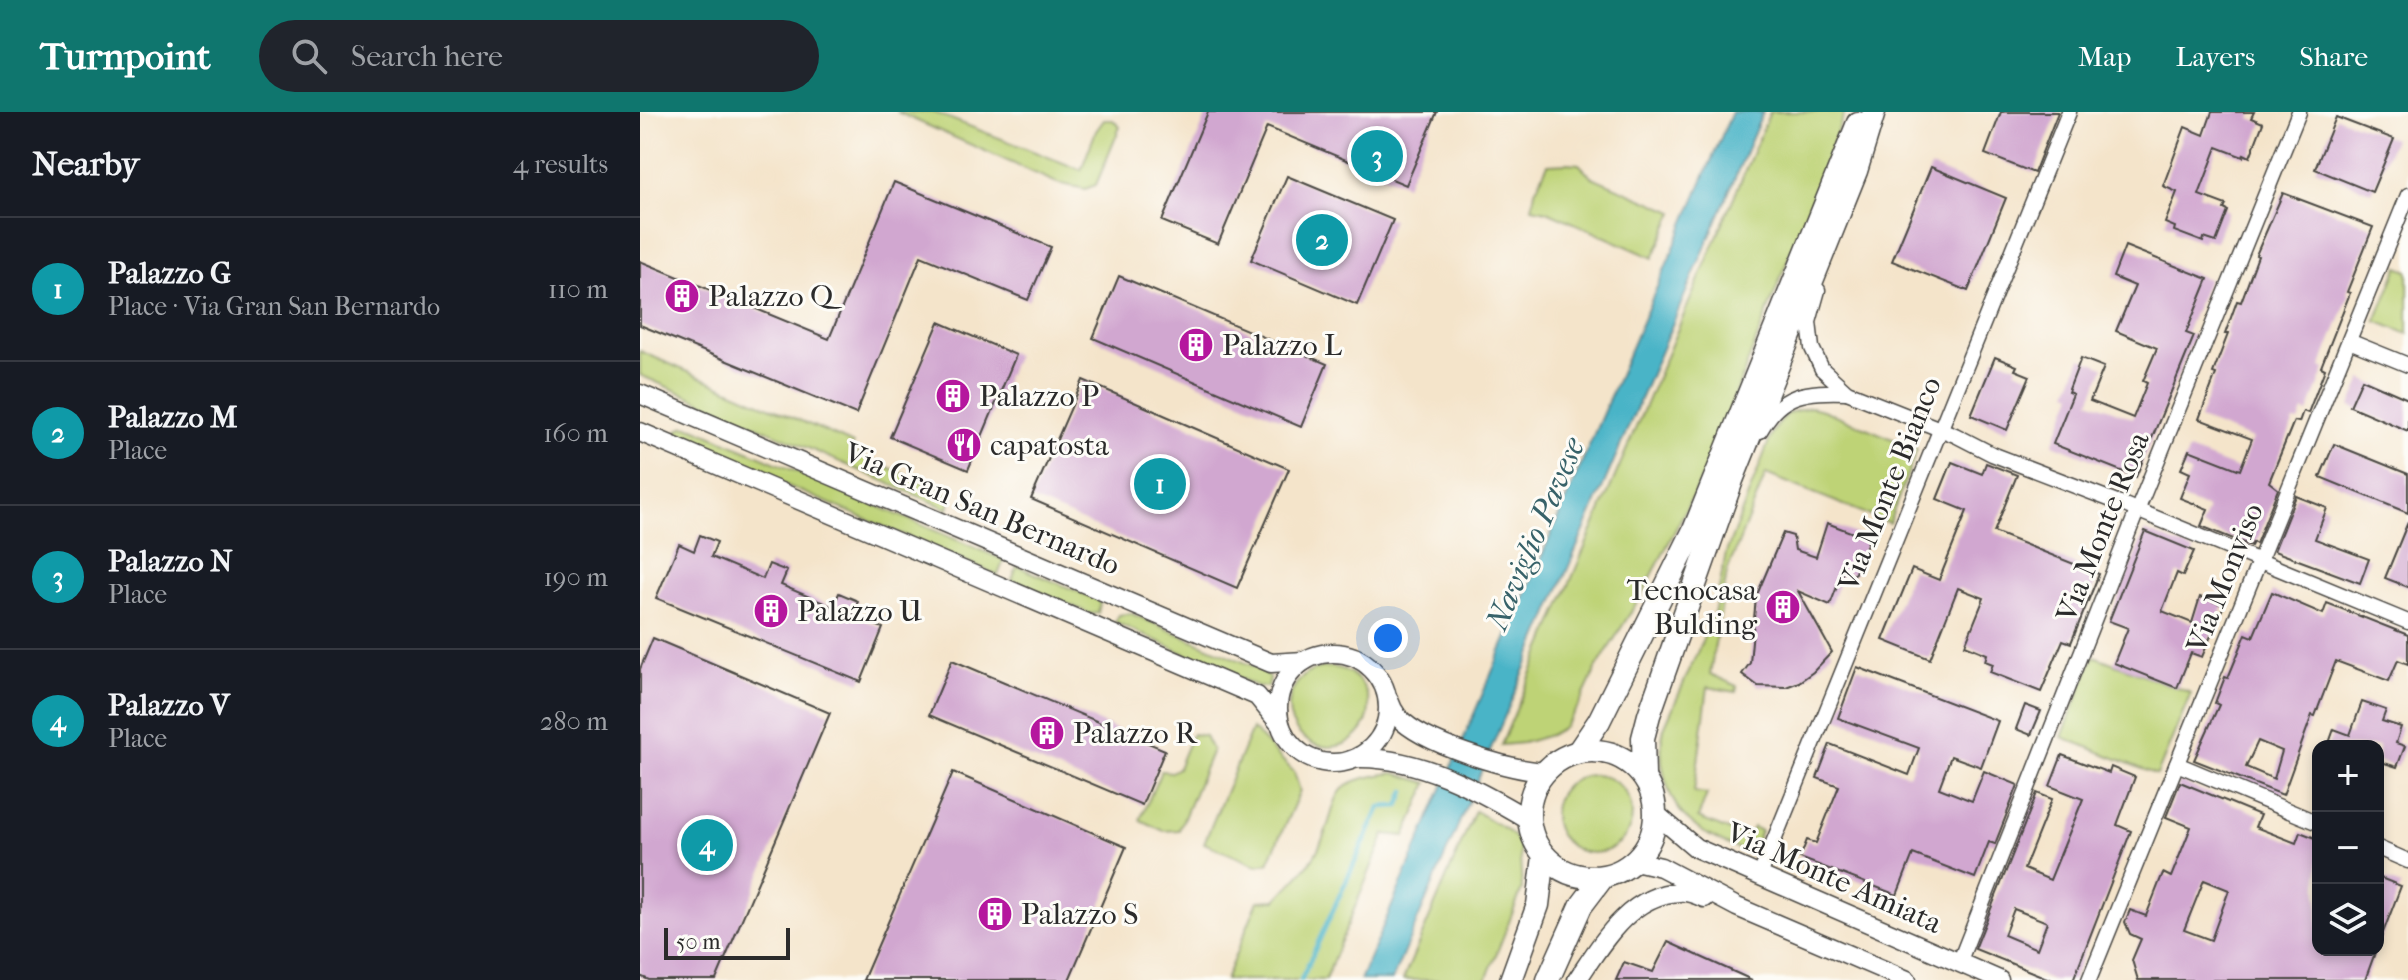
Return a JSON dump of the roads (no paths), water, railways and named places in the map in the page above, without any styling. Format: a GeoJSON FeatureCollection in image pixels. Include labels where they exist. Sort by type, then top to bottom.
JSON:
{"type":"FeatureCollection","features":[{"type":"Feature","properties":{"kind":"main road"},"geometry":{"type":"LineString","coordinates":[[1578,752],[1599,721],[1694,530],[1848,146],[1865,112]]}},
{"type":"Feature","properties":{"kind":"main road"},"geometry":{"type":"LineString","coordinates":[[1644,776],[1643,738],[1649,715],[1719,516],[1856,171],[1874,112]]}},
{"type":"Feature","properties":{"kind":"main road","name":"Via Gran San Bernardo"},"geometry":{"type":"LineString","coordinates":[[640,394],[1271,663],[1304,661]]}},
{"type":"Feature","properties":{"kind":"main road"},"geometry":{"type":"LineString","coordinates":[[640,432],[1257,696],[1279,723],[1292,746],[1314,760],[1332,764],[1358,758],[1384,757],[1445,777],[1490,797],[1529,820]]}},
{"type":"Feature","properties":{"kind":"main road"},"geometry":{"type":"LineString","coordinates":[[1279,723],[1277,705],[1281,688],[1304,661],[1328,654],[1353,657],[1374,671],[1400,719],[1427,736],[1505,767],[1544,772]]}},
{"type":"Feature","properties":{"kind":"main road"},"geometry":{"type":"LineString","coordinates":[[1358,758],[1372,748],[1385,726],[1388,710],[1386,693]]}},
{"type":"Feature","properties":{"kind":"main road"},"geometry":{"type":"LineString","coordinates":[[1597,751],[1631,763],[1644,776],[1653,794],[1656,814],[1646,847],[1635,861],[1603,877],[1571,874],[1544,856],[1531,833],[1529,803],[1534,787],[1554,763],[1578,752],[1597,751]]}},
{"type":"Feature","properties":{"kind":"main road","name":"Via Monte Amiata"},"geometry":{"type":"LineString","coordinates":[[1656,814],[1696,848],[1999,980]]}},
{"type":"Feature","properties":{"kind":"main road"},"geometry":{"type":"LineString","coordinates":[[1511,980],[1538,905],[1544,856]]}},
{"type":"Feature","properties":{"kind":"main road","name":"Via Monte Amiata"},"geometry":{"type":"LineString","coordinates":[[1635,861],[1661,867],[1737,907],[1907,980]]}},
{"type":"Feature","properties":{"kind":"main road"},"geometry":{"type":"LineString","coordinates":[[1548,980],[1581,906],[1603,877]]}},
{"type":"Feature","properties":{"kind":"main road"},"geometry":{"type":"LineString","coordinates":[[1577,980],[1615,925],[1650,898],[1682,891],[1737,907]]}},
{"type":"Feature","properties":{"kind":"street","name":"Via Monte Bianco"},"geometry":{"type":"LineString","coordinates":[[1760,875],[2069,112]]}},
{"type":"Feature","properties":{"kind":"street","name":"Via Monte Rosa"},"geometry":{"type":"LineString","coordinates":[[1959,963],[2137,511],[2299,112]]}},
{"type":"Feature","properties":{"kind":"street","name":"Via Monviso"},"geometry":{"type":"LineString","coordinates":[[2089,980],[2408,195]]}},
{"type":"Feature","properties":{"kind":"street"},"geometry":{"type":"LineString","coordinates":[[1836,221],[1809,322],[1812,348],[1822,369],[1847,392],[2005,460],[2408,622]]}},
{"type":"Feature","properties":{"kind":"street"},"geometry":{"type":"LineString","coordinates":[[2349,341],[2408,365]]}},
{"type":"Feature","properties":{"kind":"street"},"geometry":{"type":"LineString","coordinates":[[1719,516],[1737,490],[1759,432],[1770,415],[1791,398],[1803,393],[1847,392]]}},
{"type":"Feature","properties":{"kind":"street"},"geometry":{"type":"LineString","coordinates":[[2177,764],[2312,820]]}},
{"type":"Feature","properties":{"kind":"street"},"geometry":{"type":"LineString","coordinates":[[2384,851],[2408,861]]}},
{"type":"Feature","properties":{"kind":"water"},"geometry":{"type":"Polygon","coordinates":[[[1732,112],[1763,112],[1392,980],[1360,980],[1732,112]]]}},
{"type":"Feature","properties":{"kind":"waterway"},"geometry":{"type":"LineString","coordinates":[[1301,980],[1380,807],[1399,806],[1405,791]]}},
{"type":"Feature","properties":{"kind":"place","name":"Palazzo N"},"geometry":{"type":"Point","coordinates":[1377,156]}},
{"type":"Feature","properties":{"kind":"place","name":"Palazzo M"},"geometry":{"type":"Point","coordinates":[1322,240]}},
{"type":"Feature","properties":{"kind":"place","name":"Palazzo Q"},"geometry":{"type":"Point","coordinates":[682,296]}},
{"type":"Feature","properties":{"kind":"place","name":"Palazzo L"},"geometry":{"type":"Point","coordinates":[1196,345]}},
{"type":"Feature","properties":{"kind":"place","name":"Palazzo P"},"geometry":{"type":"Point","coordinates":[953,396]}},
{"type":"Feature","properties":{"kind":"place","name":"capatosta"},"geometry":{"type":"Point","coordinates":[964,445]}},
{"type":"Feature","properties":{"kind":"place","name":"Palazzo G"},"geometry":{"type":"Point","coordinates":[1160,484]}},
{"type":"Feature","properties":{"kind":"place","name":"Tecnocasa Bulding"},"geometry":{"type":"Point","coordinates":[1783,607]}},
{"type":"Feature","properties":{"kind":"place","name":"Palazzo U"},"geometry":{"type":"Point","coordinates":[771,611]}},
{"type":"Feature","properties":{"kind":"place","name":"Palazzo R"},"geometry":{"type":"Point","coordinates":[1047,733]}},
{"type":"Feature","properties":{"kind":"place","name":"Palazzo V"},"geometry":{"type":"Point","coordinates":[707,845]}},
{"type":"Feature","properties":{"kind":"place","name":"Palazzo S"},"geometry":{"type":"Point","coordinates":[995,914]}},
{"type":"Feature","properties":{"kind":"water label","name":"Naviglio Pavese"},"geometry":{"type":"Point","coordinates":[1535,534]}}]}
